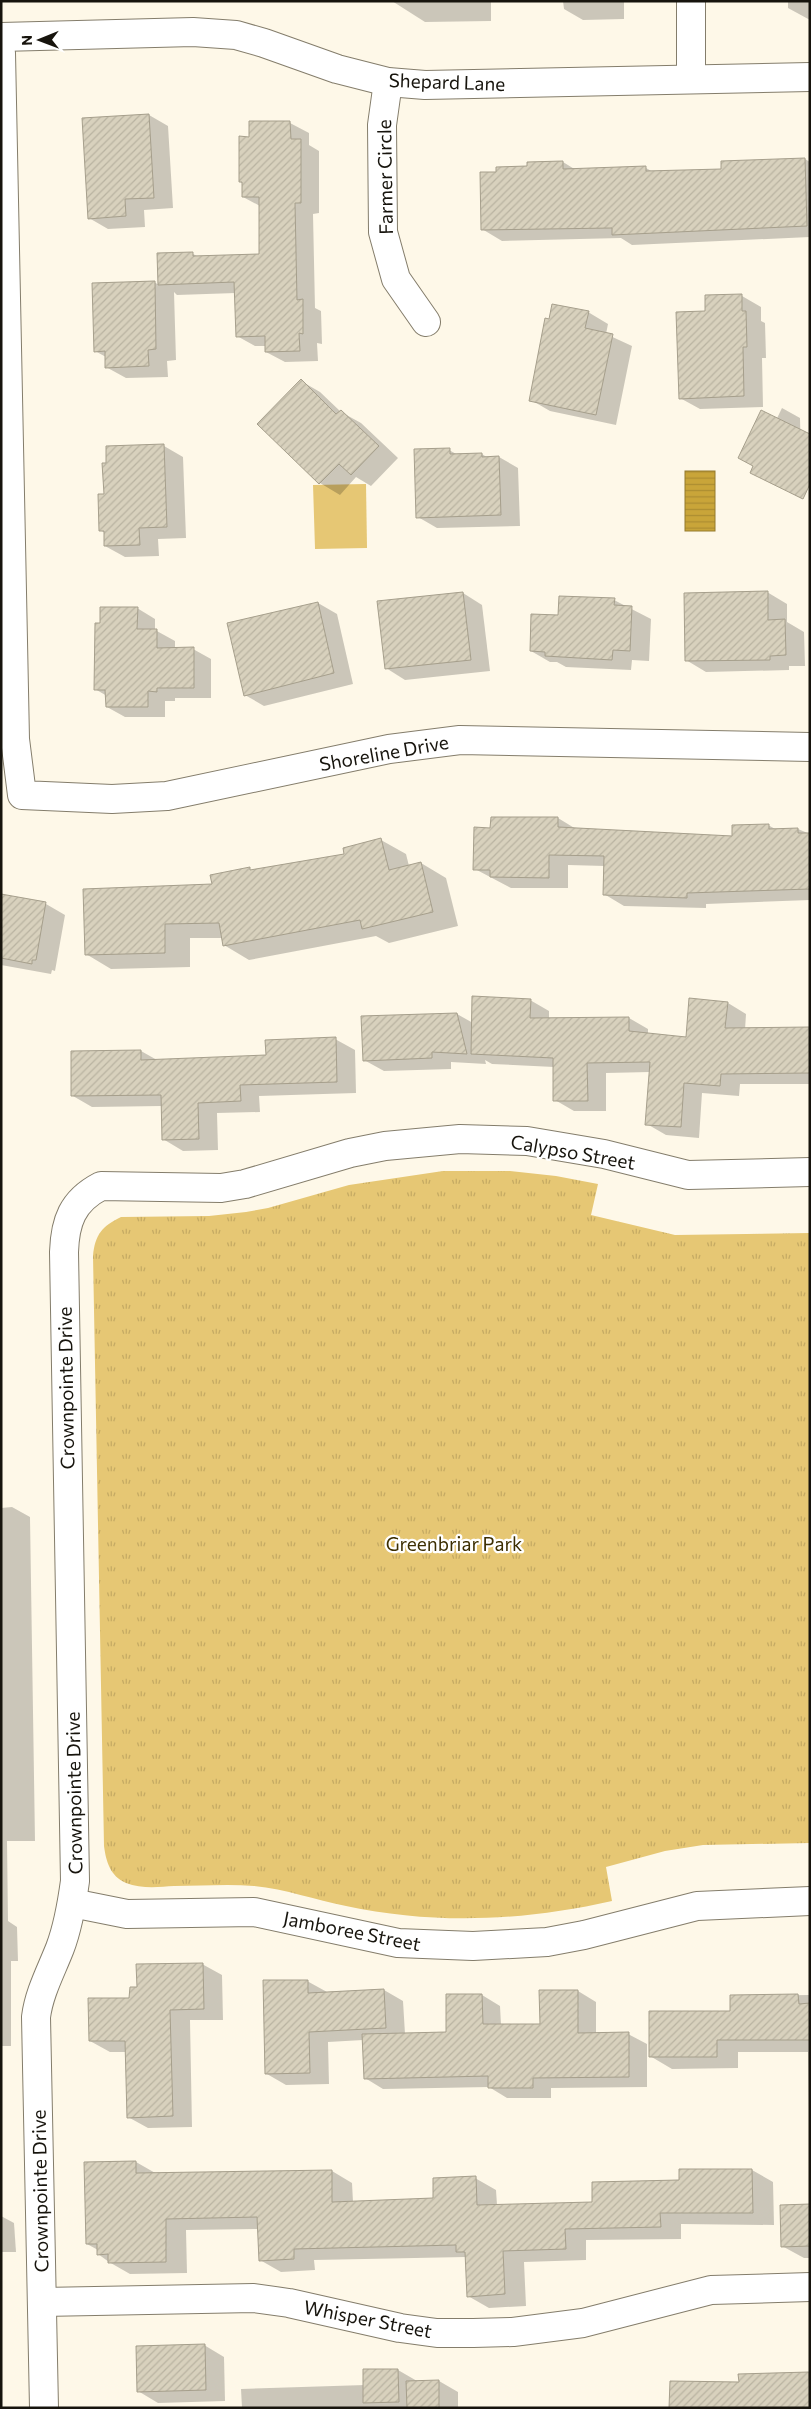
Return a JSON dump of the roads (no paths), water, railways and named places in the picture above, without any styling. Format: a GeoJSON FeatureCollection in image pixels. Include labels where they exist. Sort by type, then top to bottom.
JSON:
{"type":"FeatureCollection","features":[{"type":"Feature","properties":{"kind":"street"},"geometry":{"type":"LineString","coordinates":[[691,1],[691,79]]}},
{"type":"Feature","properties":{"kind":"street","name":"Shepard Lane"},"geometry":{"type":"LineString","coordinates":[[1,38],[193,32],[236,35],[337,69],[388,82],[469,85],[810,77]]}},
{"type":"Feature","properties":{"kind":"street","name":"Shoreline Drive"},"geometry":{"type":"LineString","coordinates":[[1,53],[15,739],[22,795],[112,799],[167,796],[389,748],[460,740],[810,747]]}},
{"type":"Feature","properties":{"kind":"street","name":"Farmer Circle"},"geometry":{"type":"LineString","coordinates":[[388,82],[382,125],[383,232],[396,280],[426,322]]}},
{"type":"Feature","properties":{"kind":"street","name":"Calypso Street"},"geometry":{"type":"LineString","coordinates":[[101,1186],[143,1185],[193,1189],[221,1188],[245,1184],[350,1153],[385,1146],[460,1139],[527,1141],[604,1154],[688,1175],[810,1172]]}},
{"type":"Feature","properties":{"kind":"street","name":"Crownpointe Drive"},"geometry":{"type":"LineString","coordinates":[[44,2408],[36,2017],[39,1997],[60,1946],[72,1903],[75,1881],[64,1234],[69,1218],[87,1193],[101,1186]]}},
{"type":"Feature","properties":{"kind":"street","name":"Jamboree Street"},"geometry":{"type":"LineString","coordinates":[[72,1903],[127,1914],[254,1912],[398,1943],[464,1946],[510,1945],[565,1939],[625,1926],[697,1906],[810,1901]]}},
{"type":"Feature","properties":{"kind":"street","name":"Whisper Street"},"geometry":{"type":"LineString","coordinates":[[42,2302],[254,2298],[289,2303],[400,2328],[437,2333],[473,2333],[514,2332],[583,2323],[711,2290],[810,2287]]}},
{"type":"Feature","properties":{"kind":"park label","name":"Greenbriar Park"},"geometry":{"type":"Point","coordinates":[454,1544]}}]}
